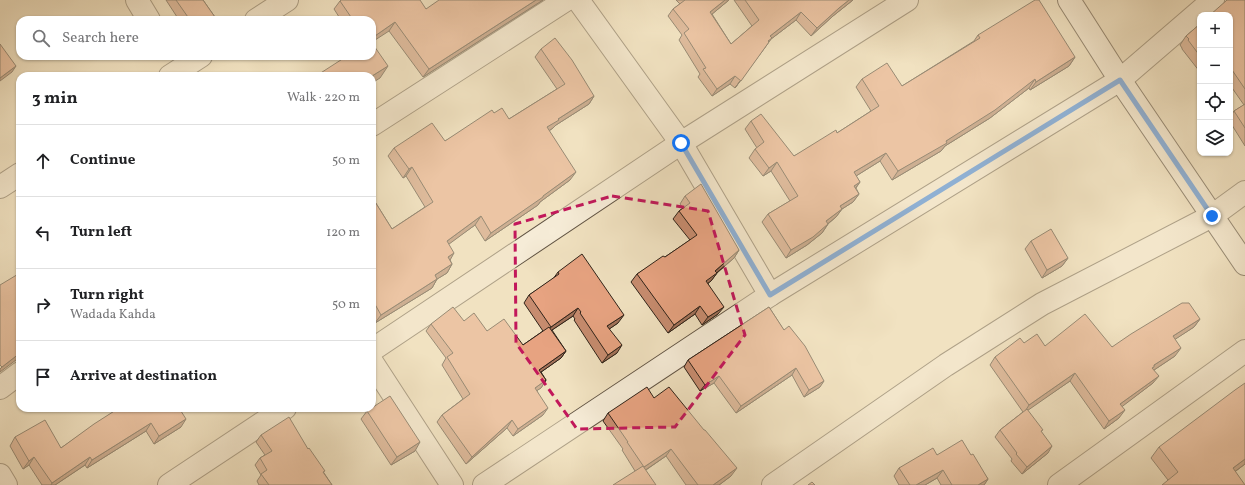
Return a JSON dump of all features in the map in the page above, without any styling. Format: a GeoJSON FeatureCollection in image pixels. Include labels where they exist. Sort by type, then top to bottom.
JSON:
{"type":"FeatureCollection","features":[{"type":"Feature","properties":{"kind":"street"},"geometry":{"type":"LineString","coordinates":[[137,0],[147,16]]}},
{"type":"Feature","properties":{"kind":"street"},"geometry":{"type":"LineString","coordinates":[[262,16],[287,0]]}},
{"type":"Feature","properties":{"kind":"street"},"geometry":{"type":"LineString","coordinates":[[376,122],[566,0]]}},
{"type":"Feature","properties":{"kind":"street"},"geometry":{"type":"LineString","coordinates":[[578,0],[681,143],[770,295]]}},
{"type":"Feature","properties":{"kind":"street"},"geometry":{"type":"LineString","coordinates":[[376,347],[681,143],[907,0]]}},
{"type":"Feature","properties":{"kind":"street"},"geometry":{"type":"LineString","coordinates":[[1069,0],[1120,80],[1245,264]]}},
{"type":"Feature","properties":{"kind":"street"},"geometry":{"type":"LineString","coordinates":[[484,485],[770,295],[1120,80],[1213,0]]}},
{"type":"Feature","properties":{"kind":"street"},"geometry":{"type":"LineString","coordinates":[[177,69],[194,60]]}},
{"type":"Feature","properties":{"kind":"street"},"geometry":{"type":"LineString","coordinates":[[0,187],[16,177]]}},
{"type":"Feature","properties":{"kind":"street"},"geometry":{"type":"LineString","coordinates":[[773,485],[946,365],[1042,304],[1212,216],[1245,192]]}},
{"type":"Feature","properties":{"kind":"street"},"geometry":{"type":"LineString","coordinates":[[1059,485],[1245,351]]}},
{"type":"Feature","properties":{"kind":"street"},"geometry":{"type":"LineString","coordinates":[[376,368],[452,485]]}},
{"type":"Feature","properties":{"kind":"street"},"geometry":{"type":"LineString","coordinates":[[0,388],[16,376]]}},
{"type":"Feature","properties":{"kind":"street"},"geometry":{"type":"LineString","coordinates":[[169,485],[279,412]]}},
{"type":"Feature","properties":{"kind":"street"},"geometry":{"type":"LineString","coordinates":[[0,475],[6,485]]}},
{"type":"Feature","properties":{"kind":"highlighted area"},"geometry":{"type":"Polygon","coordinates":[[[612,196],[708,211],[745,335],[675,427],[577,429],[516,343],[515,224],[612,196]]]}},
{"type":"Feature","properties":{"kind":"building"},"geometry":{"type":"Polygon","coordinates":[[[176,0],[203,0],[214,16],[187,16],[176,0]]]}},
{"type":"Feature","properties":{"kind":"building"},"geometry":{"type":"Polygon","coordinates":[[[420,0],[426,9],[439,0],[536,0],[429,69],[395,22],[376,35],[376,16],[350,16],[340,1],[420,0]]]}},
{"type":"Feature","properties":{"kind":"building"},"geometry":{"type":"Polygon","coordinates":[[[685,0],[725,0],[710,12],[731,44],[759,20],[745,0],[849,0],[817,28],[801,12],[770,36],[772,38],[768,41],[769,42],[741,81],[735,76],[717,89],[703,69],[706,68],[684,33],[689,29],[673,9],[685,0]]]}},
{"type":"Feature","properties":{"kind":"building"},"geometry":{"type":"Polygon","coordinates":[[[1035,0],[1039,0],[1075,57],[1036,82],[1035,79],[995,110],[946,141],[947,143],[898,171],[886,153],[854,172],[860,182],[854,186],[859,194],[840,206],[842,209],[826,221],[828,224],[813,237],[791,250],[768,214],[798,196],[777,162],[769,168],[755,149],[764,142],[751,121],[761,114],[794,156],[836,130],[837,133],[879,106],[862,79],[887,63],[902,86],[980,38],[978,35],[1035,0]]]}},
{"type":"Feature","properties":{"kind":"building"},"geometry":{"type":"Polygon","coordinates":[[[1227,0],[1245,0],[1245,89],[1233,71],[1233,12],[1213,12],[1227,0]]]}},
{"type":"Feature","properties":{"kind":"building"},"geometry":{"type":"Polygon","coordinates":[[[1197,27],[1197,52],[1188,40],[1189,39],[1186,36],[1197,27]]]}},
{"type":"Feature","properties":{"kind":"building"},"geometry":{"type":"Polygon","coordinates":[[[555,38],[572,60],[594,96],[547,127],[576,172],[491,233],[481,216],[447,241],[454,253],[448,257],[452,264],[435,275],[437,279],[381,315],[376,306],[376,203],[392,229],[433,202],[412,167],[409,169],[394,148],[432,123],[445,141],[492,110],[494,113],[502,108],[509,119],[565,84],[541,49],[555,38]]]}},
{"type":"Feature","properties":{"kind":"building"},"geometry":{"type":"Polygon","coordinates":[[[0,44],[16,66],[0,78],[0,44]]]}},
{"type":"Feature","properties":{"kind":"building"},"geometry":{"type":"Polygon","coordinates":[[[376,49],[388,66],[376,74],[376,72],[322,72],[341,60],[376,60],[376,49]]]}},
{"type":"Feature","properties":{"kind":"building"},"geometry":{"type":"Polygon","coordinates":[[[1245,104],[1245,128],[1234,111],[1245,104]]]}},
{"type":"Feature","properties":{"kind":"building"},"geometry":{"type":"Polygon","coordinates":[[[701,184],[739,250],[715,271],[717,273],[706,281],[724,307],[708,317],[700,306],[674,325],[637,274],[697,235],[679,211],[690,203],[685,196],[701,184]]]}},
{"type":"Feature","properties":{"kind":"building"},"geometry":{"type":"Polygon","coordinates":[[[1051,229],[1068,258],[1047,270],[1031,241],[1051,229]]]}},
{"type":"Feature","properties":{"kind":"building"},"geometry":{"type":"Polygon","coordinates":[[[582,254],[624,315],[607,326],[622,345],[608,355],[578,308],[551,327],[529,295],[559,274],[558,272],[582,254]]]}},
{"type":"Feature","properties":{"kind":"building"},"geometry":{"type":"Polygon","coordinates":[[[16,275],[16,356],[2,367],[0,365],[0,285],[16,275]]]}},
{"type":"Feature","properties":{"kind":"building"},"geometry":{"type":"Polygon","coordinates":[[[1182,303],[1189,303],[1200,319],[1173,336],[1181,348],[1154,365],[1152,368],[1159,376],[1120,404],[1125,410],[1109,421],[1075,373],[1029,405],[995,357],[1020,338],[1024,343],[1037,334],[1045,346],[1085,314],[1112,347],[1182,303]]]}},
{"type":"Feature","properties":{"kind":"building"},"geometry":{"type":"Polygon","coordinates":[[[453,307],[464,321],[474,313],[487,331],[504,319],[523,345],[549,327],[566,351],[539,370],[546,380],[535,388],[548,408],[518,429],[512,420],[472,457],[442,415],[470,394],[447,357],[453,353],[431,324],[453,307]]]}},
{"type":"Feature","properties":{"kind":"building"},"geometry":{"type":"Polygon","coordinates":[[[769,307],[784,330],[789,326],[805,346],[824,381],[809,390],[796,368],[741,406],[719,376],[705,385],[688,360],[769,307]]]}},
{"type":"Feature","properties":{"kind":"building"},"geometry":{"type":"Polygon","coordinates":[[[1245,383],[1245,459],[1233,468],[1245,485],[1162,485],[1178,472],[1159,447],[1245,383]]]}},
{"type":"Feature","properties":{"kind":"building"},"geometry":{"type":"Polygon","coordinates":[[[647,387],[654,398],[669,387],[737,468],[713,485],[698,485],[671,449],[644,467],[608,413],[647,387]]]}},
{"type":"Feature","properties":{"kind":"building"},"geometry":{"type":"Polygon","coordinates":[[[390,396],[420,442],[397,457],[368,412],[376,412],[376,405],[390,396]]]}},
{"type":"Feature","properties":{"kind":"building"},"geometry":{"type":"Polygon","coordinates":[[[1027,409],[1043,430],[1041,431],[1052,446],[1027,467],[1016,454],[1017,453],[1000,430],[1027,409]]]}},
{"type":"Feature","properties":{"kind":"building"},"geometry":{"type":"Polygon","coordinates":[[[113,412],[182,412],[186,419],[159,436],[151,423],[92,460],[90,457],[52,483],[34,457],[29,461],[15,437],[45,420],[61,448],[113,412]]]}},
{"type":"Feature","properties":{"kind":"building"},"geometry":{"type":"Polygon","coordinates":[[[289,417],[308,449],[309,448],[325,471],[323,472],[332,485],[269,485],[261,474],[267,470],[260,458],[272,451],[261,435],[289,417]]]}},
{"type":"Feature","properties":{"kind":"building"},"geometry":{"type":"Polygon","coordinates":[[[962,440],[971,455],[973,454],[988,479],[978,485],[952,485],[943,470],[916,485],[910,485],[899,468],[933,448],[937,455],[962,440]]]}},
{"type":"Feature","properties":{"kind":"building"},"geometry":{"type":"Polygon","coordinates":[[[643,466],[656,485],[613,485],[643,466]]]}},
{"type":"Feature","properties":{"kind":"building"},"geometry":{"type":"Polygon","coordinates":[[[812,482],[815,485],[808,485],[812,482]]]}},
{"type":"Feature","properties":{"kind":"route"},"geometry":{"type":"LineString","coordinates":[[681,143],[770,295],[1120,80],[1212,216]]}}]}
